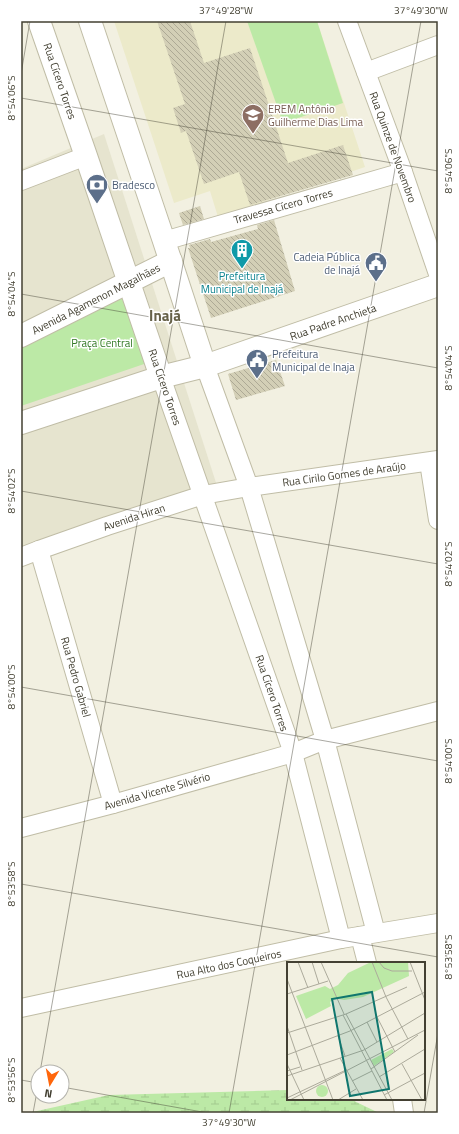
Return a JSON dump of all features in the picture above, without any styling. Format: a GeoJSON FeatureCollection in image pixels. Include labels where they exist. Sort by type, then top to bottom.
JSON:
{"type":"FeatureCollection","features":[{"type":"Feature","properties":{"kind":"street","name":"Rua Cícero Torres"},"geometry":{"type":"LineString","coordinates":[[39,21],[161,377],[293,753],[341,940]]}},
{"type":"Feature","properties":{"kind":"street"},"geometry":{"type":"LineString","coordinates":[[90,21],[205,366],[249,487],[325,740],[368,935],[367,962]]}},
{"type":"Feature","properties":{"kind":"street","name":"Rua Quinze de Novembro"},"geometry":{"type":"LineString","coordinates":[[347,21],[403,172],[438,274]]}},
{"type":"Feature","properties":{"kind":"street"},"geometry":{"type":"LineString","coordinates":[[366,72],[438,45]]}},
{"type":"Feature","properties":{"kind":"street"},"geometry":{"type":"LineString","coordinates":[[21,181],[86,156]]}},
{"type":"Feature","properties":{"kind":"street","name":"Travessa Cícero Torres"},"geometry":{"type":"LineString","coordinates":[[164,241],[403,172]]}},
{"type":"Feature","properties":{"kind":"street","name":"Avenida Agamenon Magalhães"},"geometry":{"type":"LineString","coordinates":[[21,336],[171,261]]}},
{"type":"Feature","properties":{"kind":"street","name":"Rua Padre Anchieta"},"geometry":{"type":"LineString","coordinates":[[205,366],[438,285]]}},
{"type":"Feature","properties":{"kind":"street"},"geometry":{"type":"LineString","coordinates":[[21,423],[161,377],[205,366]]}},
{"type":"Feature","properties":{"kind":"street"},"geometry":{"type":"LineString","coordinates":[[433,461],[438,520]]}},
{"type":"Feature","properties":{"kind":"street","name":"Rua Cirilo Gomes de Araújo"},"geometry":{"type":"LineString","coordinates":[[249,487],[433,461]]}},
{"type":"Feature","properties":{"kind":"street","name":"Avenida Hiran"},"geometry":{"type":"LineString","coordinates":[[21,557],[203,495],[249,487]]}},
{"type":"Feature","properties":{"kind":"street","name":"Rua Pedro Gabriel"},"geometry":{"type":"LineString","coordinates":[[38,550],[113,804]]}},
{"type":"Feature","properties":{"kind":"street","name":"Avenida Vicente Silvério"},"geometry":{"type":"LineString","coordinates":[[21,828],[113,804],[293,753],[325,740],[438,711]]}},
{"type":"Feature","properties":{"kind":"street","name":"Rua Alto dos Coqueiros"},"geometry":{"type":"LineString","coordinates":[[21,1008],[341,940],[438,923]]}},
{"type":"Feature","properties":{"kind":"street"},"geometry":{"type":"LineString","coordinates":[[402,1100],[404,1113]]}},
{"type":"Feature","properties":{"kind":"shaded area","name":"EREM Antônio Guilherme Dias Lima"},"geometry":{"type":"Polygon","coordinates":[[[114,21],[317,21],[365,167],[218,217],[210,191],[174,203],[114,21]]]}},
{"type":"Feature","properties":{"kind":"shaded area"},"geometry":{"type":"Polygon","coordinates":[[[104,134],[219,492],[21,568],[21,169],[104,134]]]}},
{"type":"Feature","properties":{"kind":"green space"},"geometry":{"type":"Polygon","coordinates":[[[247,21],[317,21],[343,103],[283,123],[247,21]]]}},
{"type":"Feature","properties":{"kind":"green space","name":"Praça Central"},"geometry":{"type":"Polygon","coordinates":[[[121,296],[147,363],[21,406],[21,345],[121,296]]]}},
{"type":"Feature","properties":{"kind":"green space"},"geometry":{"type":"Polygon","coordinates":[[[287,1090],[287,1100],[352,1100],[379,1113],[28,1113],[109,1095],[287,1090]]]}},
{"type":"Feature","properties":{"kind":"building"},"geometry":{"type":"Polygon","coordinates":[[[157,21],[190,21],[204,63],[250,48],[288,163],[343,145],[353,175],[250,205],[239,172],[204,184],[186,131],[181,133],[173,108],[185,104],[157,21]]]}},
{"type":"Feature","properties":{"kind":"building"},"geometry":{"type":"Polygon","coordinates":[[[200,206],[204,219],[183,225],[179,213],[200,206]]]}},
{"type":"Feature","properties":{"kind":"building","name":"Prefeitura Municipal de Inajá"},"geometry":{"type":"Polygon","coordinates":[[[274,220],[295,291],[211,318],[188,248],[190,248],[189,245],[210,239],[211,242],[258,229],[257,225],[274,220]]]}},
{"type":"Feature","properties":{"kind":"building","name":"Prefeitura Municipal de Inaja"},"geometry":{"type":"Polygon","coordinates":[[[276,360],[285,386],[236,400],[228,374],[276,360]]]}},
{"type":"Feature","properties":{"kind":"place","name":"EREM Antônio Guilherme Dias Lima"},"geometry":{"type":"Point","coordinates":[253,134]}},
{"type":"Feature","properties":{"kind":"place","name":"Bradesco"},"geometry":{"type":"Point","coordinates":[97,204]}},
{"type":"Feature","properties":{"kind":"place","name":"Prefeitura Municipal de Inajá"},"geometry":{"type":"Point","coordinates":[242,270]}},
{"type":"Feature","properties":{"kind":"place","name":"Cadeia Pública de Inajá"},"geometry":{"type":"Point","coordinates":[376,282]}},
{"type":"Feature","properties":{"kind":"place","name":"Prefeitura Municipal de Inaja"},"geometry":{"type":"Point","coordinates":[257,380]}},
{"type":"Feature","properties":{"kind":"district","name":"Inajá"},"geometry":{"type":"Point","coordinates":[165,316]}}]}
